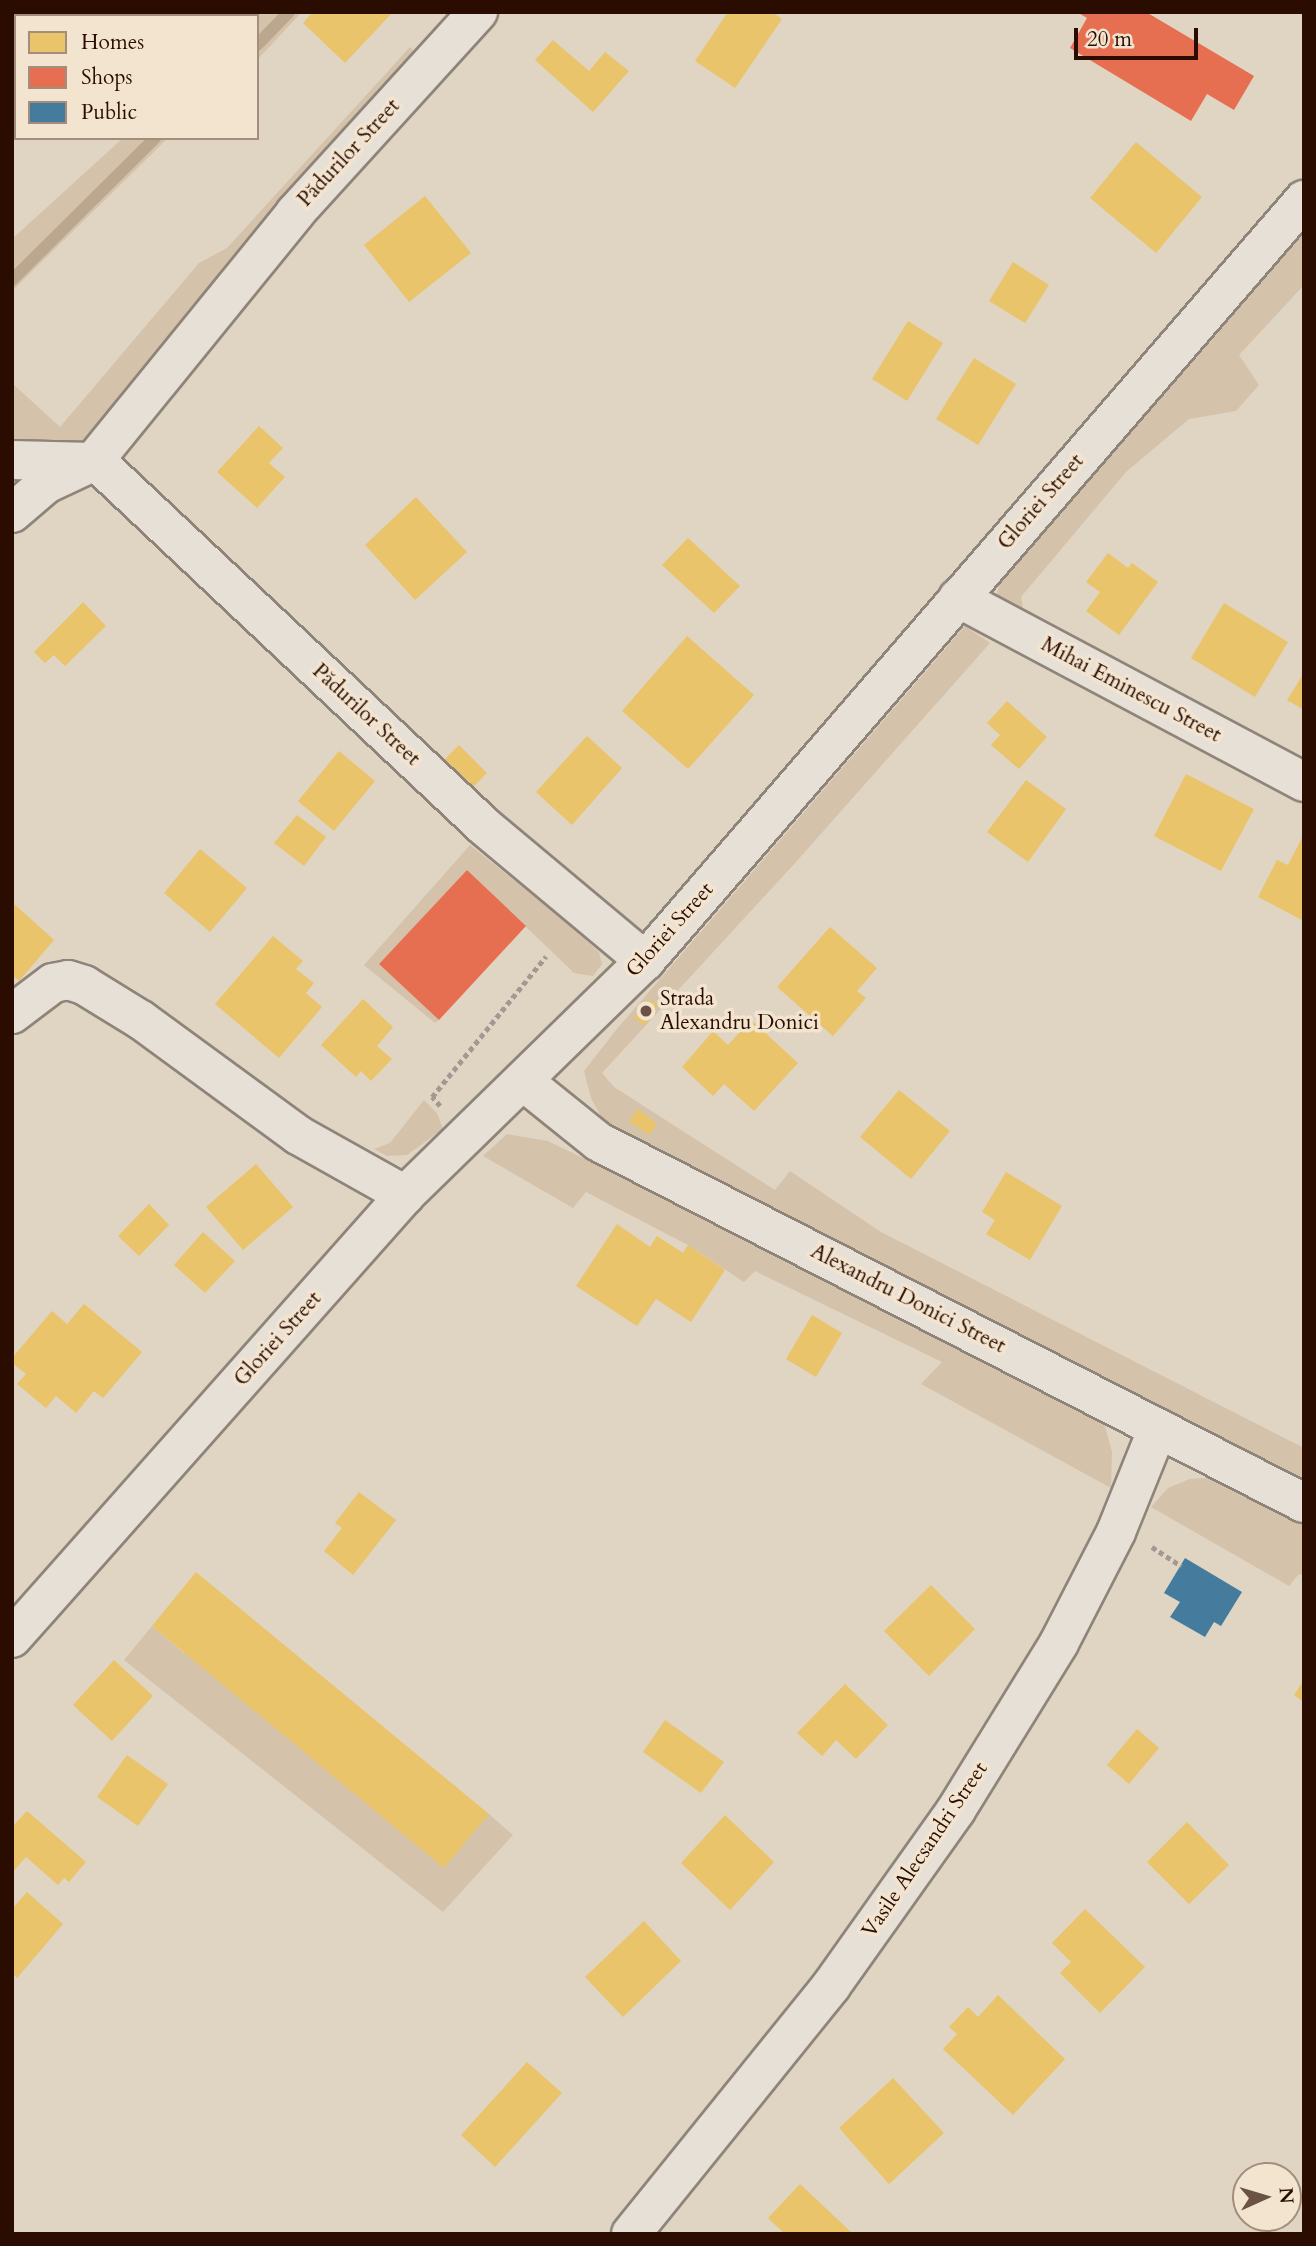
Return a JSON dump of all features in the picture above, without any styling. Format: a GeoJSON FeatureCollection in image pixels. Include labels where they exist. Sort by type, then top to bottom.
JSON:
{"type":"FeatureCollection","features":[{"type":"Feature","properties":{"kind":"street","name":"Pădurilor Street"},"geometry":{"type":"LineString","coordinates":[[12,513],[46,484],[93,462],[295,213],[478,12]]}},
{"type":"Feature","properties":{"kind":"street","name":"Gloriei Street"},"geometry":{"type":"LineString","coordinates":[[13,1636],[405,1195],[645,961],[1304,200]]}},
{"type":"Feature","properties":{"kind":"street"},"geometry":{"type":"LineString","coordinates":[[12,460],[93,462]]}},
{"type":"Feature","properties":{"kind":"street","name":"Pădurilor Street"},"geometry":{"type":"LineString","coordinates":[[93,462],[485,827],[645,961]]}},
{"type":"Feature","properties":{"kind":"street","name":"Mihai Eminescu Street"},"geometry":{"type":"LineString","coordinates":[[958,598],[1304,782]]}},
{"type":"Feature","properties":{"kind":"street"},"geometry":{"type":"LineString","coordinates":[[12,1014],[53,983],[68,980],[85,985],[141,1020],[298,1135],[405,1195]]}},
{"type":"Feature","properties":{"kind":"street","name":"Alexandru Donici Street"},"geometry":{"type":"LineString","coordinates":[[523,1081],[599,1142],[1304,1503]]}},
{"type":"Feature","properties":{"kind":"street","name":"Vasile Alecsandri Street"},"geometry":{"type":"LineString","coordinates":[[631,2234],[831,1986],[956,1810],[1059,1643],[1116,1532],[1158,1428]]}},
{"type":"Feature","properties":{"kind":"path"},"geometry":{"type":"LineString","coordinates":[[467,1135],[432,1097],[546,956]]}},
{"type":"Feature","properties":{"kind":"shaded area"},"geometry":{"type":"Polygon","coordinates":[[[261,12],[302,12],[259,58],[261,12]]]}},
{"type":"Feature","properties":{"kind":"shaded area"},"geometry":{"type":"Polygon","coordinates":[[[410,47],[420,57],[86,445],[12,446],[12,383],[60,427],[199,263],[227,248],[410,47]]]}},
{"type":"Feature","properties":{"kind":"shaded area"},"geometry":{"type":"Polygon","coordinates":[[[121,140],[166,140],[12,291],[12,239],[121,140]]]}},
{"type":"Feature","properties":{"kind":"shaded area"},"geometry":{"type":"Polygon","coordinates":[[[1304,228],[1304,285],[1239,355],[1259,385],[1236,411],[1189,419],[1126,472],[1021,597],[1024,614],[996,598],[1000,581],[1211,341],[1304,228]]]}},
{"type":"Feature","properties":{"kind":"shaded area"},"geometry":{"type":"Polygon","coordinates":[[[965,626],[990,643],[796,862],[602,1073],[614,1087],[775,1190],[790,1171],[881,1232],[1304,1448],[1304,1479],[608,1130],[591,1098],[584,1071],[616,1030],[965,626]]]}},
{"type":"Feature","properties":{"kind":"shaded area"},"geometry":{"type":"Polygon","coordinates":[[[470,845],[565,921],[599,952],[602,964],[593,976],[574,973],[467,870],[379,964],[439,1020],[435,1023],[364,965],[470,845]]]}},
{"type":"Feature","properties":{"kind":"shaded area"},"geometry":{"type":"Polygon","coordinates":[[[424,1100],[437,1113],[443,1129],[407,1155],[387,1156],[374,1149],[390,1143],[424,1100]]]}},
{"type":"Feature","properties":{"kind":"shaded area"},"geometry":{"type":"Polygon","coordinates":[[[507,1134],[548,1141],[1087,1403],[1102,1416],[1112,1452],[1111,1488],[921,1384],[942,1362],[755,1271],[744,1282],[688,1245],[586,1192],[573,1208],[483,1156],[507,1134]]]}},
{"type":"Feature","properties":{"kind":"shaded area"},"geometry":{"type":"Polygon","coordinates":[[[1220,1477],[1304,1520],[1304,1576],[1299,1574],[1289,1586],[1151,1507],[1168,1488],[1190,1479],[1220,1477]]]}},
{"type":"Feature","properties":{"kind":"shaded area"},"geometry":{"type":"Polygon","coordinates":[[[152,1626],[184,1653],[489,1814],[513,1835],[443,1912],[124,1660],[152,1626]]]}},
{"type":"Feature","properties":{"kind":"building: Homes"},"geometry":{"type":"Polygon","coordinates":[[[313,12],[393,12],[345,63],[303,23],[313,12]]]}},
{"type":"Feature","properties":{"kind":"building: Homes"},"geometry":{"type":"Polygon","coordinates":[[[728,12],[772,12],[782,19],[735,88],[695,61],[728,12]]]}},
{"type":"Feature","properties":{"kind":"building: Homes"},"geometry":{"type":"Polygon","coordinates":[[[553,40],[589,71],[605,52],[629,71],[593,112],[535,60],[553,40]]]}},
{"type":"Feature","properties":{"kind":"building: Homes"},"geometry":{"type":"Polygon","coordinates":[[[1136,142],[1202,197],[1156,253],[1090,198],[1136,142]]]}},
{"type":"Feature","properties":{"kind":"building: Homes"},"geometry":{"type":"Polygon","coordinates":[[[425,196],[471,253],[409,302],[364,245],[425,196]]]}},
{"type":"Feature","properties":{"kind":"building: Homes"},"geometry":{"type":"Polygon","coordinates":[[[1013,262],[1049,285],[1025,323],[989,301],[1013,262]]]}},
{"type":"Feature","properties":{"kind":"building: Homes"},"geometry":{"type":"Polygon","coordinates":[[[908,321],[943,343],[907,401],[872,379],[908,321]]]}},
{"type":"Feature","properties":{"kind":"building: Homes"},"geometry":{"type":"Polygon","coordinates":[[[974,358],[1016,384],[978,445],[936,419],[974,358]]]}},
{"type":"Feature","properties":{"kind":"building: Homes"},"geometry":{"type":"Polygon","coordinates":[[[259,426],[283,448],[269,463],[285,477],[257,508],[217,472],[259,426]]]}},
{"type":"Feature","properties":{"kind":"building: Homes"},"geometry":{"type":"Polygon","coordinates":[[[416,497],[467,552],[415,600],[365,545],[416,497]]]}},
{"type":"Feature","properties":{"kind":"building: Homes"},"geometry":{"type":"Polygon","coordinates":[[[688,538],[740,586],[714,613],[662,565],[688,538]]]}},
{"type":"Feature","properties":{"kind":"building: Homes"},"geometry":{"type":"Polygon","coordinates":[[[1108,553],[1128,568],[1132,563],[1158,582],[1119,635],[1086,611],[1100,592],[1086,582],[1108,553]]]}},
{"type":"Feature","properties":{"kind":"building: Homes"},"geometry":{"type":"Polygon","coordinates":[[[83,602],[106,626],[65,666],[54,655],[45,663],[34,652],[83,602]]]}},
{"type":"Feature","properties":{"kind":"building: Homes"},"geometry":{"type":"Polygon","coordinates":[[[1224,603],[1288,642],[1255,697],[1191,658],[1224,603]]]}},
{"type":"Feature","properties":{"kind":"building: Homes"},"geometry":{"type":"Polygon","coordinates":[[[687,636],[754,695],[688,769],[622,711],[687,636]]]}},
{"type":"Feature","properties":{"kind":"building: Homes"},"geometry":{"type":"Polygon","coordinates":[[[1304,673],[1304,710],[1287,700],[1304,673]]]}},
{"type":"Feature","properties":{"kind":"building: Homes"},"geometry":{"type":"Polygon","coordinates":[[[1007,701],[1047,737],[1019,769],[991,745],[1000,735],[987,723],[1007,701]]]}},
{"type":"Feature","properties":{"kind":"building: Homes"},"geometry":{"type":"Polygon","coordinates":[[[587,736],[622,768],[572,825],[536,792],[587,736]]]}},
{"type":"Feature","properties":{"kind":"building: Homes"},"geometry":{"type":"Polygon","coordinates":[[[459,745],[487,773],[471,789],[443,761],[459,745]]]}},
{"type":"Feature","properties":{"kind":"building: Homes"},"geometry":{"type":"Polygon","coordinates":[[[339,751],[375,781],[334,831],[298,801],[339,751]]]}},
{"type":"Feature","properties":{"kind":"building: Homes"},"geometry":{"type":"Polygon","coordinates":[[[1186,774],[1254,809],[1221,871],[1154,836],[1186,774]]]}},
{"type":"Feature","properties":{"kind":"building: Homes"},"geometry":{"type":"Polygon","coordinates":[[[1026,780],[1066,809],[1028,862],[987,832],[1026,780]]]}},
{"type":"Feature","properties":{"kind":"building: Homes"},"geometry":{"type":"Polygon","coordinates":[[[297,815],[326,837],[304,866],[274,843],[297,815]]]}},
{"type":"Feature","properties":{"kind":"building: Homes"},"geometry":{"type":"Polygon","coordinates":[[[1304,834],[1304,921],[1258,897],[1277,860],[1288,865],[1304,834]]]}},
{"type":"Feature","properties":{"kind":"building: Homes"},"geometry":{"type":"Polygon","coordinates":[[[200,849],[247,888],[210,932],[164,893],[200,849]]]}},
{"type":"Feature","properties":{"kind":"building: Homes"},"geometry":{"type":"Polygon","coordinates":[[[12,902],[54,940],[19,981],[12,975],[12,902]]]}},
{"type":"Feature","properties":{"kind":"building: Homes"},"geometry":{"type":"Polygon","coordinates":[[[830,927],[877,968],[857,991],[866,998],[833,1036],[777,987],[830,927]]]}},
{"type":"Feature","properties":{"kind":"building: Homes"},"geometry":{"type":"Polygon","coordinates":[[[273,936],[303,961],[296,969],[314,983],[306,993],[322,1007],[279,1058],[215,1004],[273,936]]]}},
{"type":"Feature","properties":{"kind":"building: Homes"},"geometry":{"type":"Polygon","coordinates":[[[363,999],[393,1027],[377,1046],[392,1059],[371,1081],[361,1071],[356,1077],[321,1045],[363,999]]]}},
{"type":"Feature","properties":{"kind":"building: Homes"},"geometry":{"type":"Polygon","coordinates":[[[649,999],[658,1006],[644,1025],[634,1018],[649,999]]]}},
{"type":"Feature","properties":{"kind":"building: Homes"},"geometry":{"type":"Polygon","coordinates":[[[751,1020],[798,1063],[754,1111],[724,1084],[713,1096],[682,1067],[713,1031],[728,1045],[751,1020]]]}},
{"type":"Feature","properties":{"kind":"building: Homes"},"geometry":{"type":"Polygon","coordinates":[[[899,1090],[950,1131],[911,1179],[860,1137],[899,1090]]]}},
{"type":"Feature","properties":{"kind":"building: Homes"},"geometry":{"type":"Polygon","coordinates":[[[638,1109],[657,1124],[649,1135],[629,1121],[638,1109]]]}},
{"type":"Feature","properties":{"kind":"building: Homes"},"geometry":{"type":"Polygon","coordinates":[[[256,1164],[293,1207],[243,1250],[206,1207],[256,1164]]]}},
{"type":"Feature","properties":{"kind":"building: Homes"},"geometry":{"type":"Polygon","coordinates":[[[1006,1172],[1062,1206],[1030,1260],[986,1234],[995,1220],[982,1212],[1006,1172]]]}},
{"type":"Feature","properties":{"kind":"building: Homes"},"geometry":{"type":"Polygon","coordinates":[[[149,1204],[169,1225],[139,1256],[118,1236],[149,1204]]]}},
{"type":"Feature","properties":{"kind":"building: Homes"},"geometry":{"type":"Polygon","coordinates":[[[617,1224],[650,1247],[657,1236],[683,1253],[688,1245],[725,1270],[691,1322],[656,1299],[637,1326],[576,1286],[617,1224]]]}},
{"type":"Feature","properties":{"kind":"building: Homes"},"geometry":{"type":"Polygon","coordinates":[[[203,1232],[235,1261],[205,1293],[174,1265],[203,1232]]]}},
{"type":"Feature","properties":{"kind":"building: Homes"},"geometry":{"type":"Polygon","coordinates":[[[84,1304],[142,1352],[103,1398],[94,1391],[76,1413],[56,1396],[46,1408],[17,1384],[26,1374],[12,1363],[12,1358],[52,1311],[67,1324],[84,1304]]]}},
{"type":"Feature","properties":{"kind":"building: Homes"},"geometry":{"type":"Polygon","coordinates":[[[812,1315],[842,1333],[816,1377],[786,1359],[812,1315]]]}},
{"type":"Feature","properties":{"kind":"building: Homes"},"geometry":{"type":"Polygon","coordinates":[[[359,1492],[396,1520],[353,1575],[324,1551],[342,1528],[335,1523],[359,1492]]]}},
{"type":"Feature","properties":{"kind":"building: Homes"},"geometry":{"type":"Polygon","coordinates":[[[196,1572],[489,1814],[444,1868],[152,1626],[196,1572]]]}},
{"type":"Feature","properties":{"kind":"building: Homes"},"geometry":{"type":"Polygon","coordinates":[[[931,1585],[975,1629],[929,1676],[884,1631],[931,1585]]]}},
{"type":"Feature","properties":{"kind":"building: Homes"},"geometry":{"type":"Polygon","coordinates":[[[114,1660],[153,1696],[112,1741],[73,1705],[114,1660]]]}},
{"type":"Feature","properties":{"kind":"building: Homes"},"geometry":{"type":"Polygon","coordinates":[[[1304,1680],[1304,1702],[1294,1695],[1304,1680]]]}},
{"type":"Feature","properties":{"kind":"building: Homes"},"geometry":{"type":"Polygon","coordinates":[[[845,1684],[888,1725],[856,1759],[836,1740],[822,1756],[797,1733],[845,1684]]]}},
{"type":"Feature","properties":{"kind":"building: Homes"},"geometry":{"type":"Polygon","coordinates":[[[665,1720],[724,1762],[701,1793],[643,1752],[665,1720]]]}},
{"type":"Feature","properties":{"kind":"building: Homes"},"geometry":{"type":"Polygon","coordinates":[[[1137,1729],[1159,1748],[1129,1784],[1107,1765],[1137,1729]]]}},
{"type":"Feature","properties":{"kind":"building: Homes"},"geometry":{"type":"Polygon","coordinates":[[[127,1755],[168,1784],[138,1826],[97,1797],[127,1755]]]}},
{"type":"Feature","properties":{"kind":"building: Homes"},"geometry":{"type":"Polygon","coordinates":[[[27,1811],[86,1862],[69,1882],[64,1878],[58,1885],[26,1857],[12,1873],[12,1827],[27,1811]]]}},
{"type":"Feature","properties":{"kind":"building: Homes"},"geometry":{"type":"Polygon","coordinates":[[[725,1815],[774,1862],[730,1910],[681,1863],[725,1815]]]}},
{"type":"Feature","properties":{"kind":"building: Homes"},"geometry":{"type":"Polygon","coordinates":[[[1187,1822],[1229,1865],[1189,1904],[1147,1862],[1187,1822]]]}},
{"type":"Feature","properties":{"kind":"building: Homes"},"geometry":{"type":"Polygon","coordinates":[[[27,1892],[63,1924],[17,1978],[12,1973],[12,1909],[27,1892]]]}},
{"type":"Feature","properties":{"kind":"building: Homes"},"geometry":{"type":"Polygon","coordinates":[[[1085,1909],[1145,1967],[1100,2013],[1060,1973],[1071,1962],[1052,1943],[1085,1909]]]}},
{"type":"Feature","properties":{"kind":"building: Homes"},"geometry":{"type":"Polygon","coordinates":[[[644,1921],[681,1961],[623,2017],[585,1977],[644,1921]]]}},
{"type":"Feature","properties":{"kind":"building: Homes"},"geometry":{"type":"Polygon","coordinates":[[[998,1995],[1065,2059],[1013,2115],[943,2049],[957,2034],[949,2027],[968,2007],[978,2017],[998,1995]]]}},
{"type":"Feature","properties":{"kind":"building: Homes"},"geometry":{"type":"Polygon","coordinates":[[[527,2062],[562,2093],[495,2167],[461,2135],[527,2062]]]}},
{"type":"Feature","properties":{"kind":"building: Homes"},"geometry":{"type":"Polygon","coordinates":[[[893,2078],[944,2133],[889,2184],[839,2128],[893,2078]]]}},
{"type":"Feature","properties":{"kind":"building: Homes"},"geometry":{"type":"Polygon","coordinates":[[[800,2184],[851,2232],[785,2234],[768,2218],[800,2184]]]}},
{"type":"Feature","properties":{"kind":"building: Shops"},"geometry":{"type":"Polygon","coordinates":[[[1077,12],[1146,12],[1254,76],[1234,110],[1207,94],[1191,121],[1070,48],[1087,18],[1077,12]]]}},
{"type":"Feature","properties":{"kind":"building: Shops"},"geometry":{"type":"Polygon","coordinates":[[[467,870],[526,926],[439,1020],[379,964],[467,870]]]}},
{"type":"Feature","properties":{"kind":"building: Public"},"geometry":{"type":"Polygon","coordinates":[[[1185,1558],[1242,1592],[1221,1626],[1214,1622],[1205,1637],[1170,1617],[1180,1602],[1164,1593],[1185,1558]]]}},
{"type":"Feature","properties":{"kind":"waterway"},"geometry":{"type":"LineString","coordinates":[[259,43],[289,12]]}},
{"type":"Feature","properties":{"kind":"waterway"},"geometry":{"type":"LineString","coordinates":[[12,280],[153,140]]}},
{"type":"Feature","properties":{"kind":"place","name":"Strada Alexandru Donici"},"geometry":{"type":"Point","coordinates":[646,1011]}}]}
